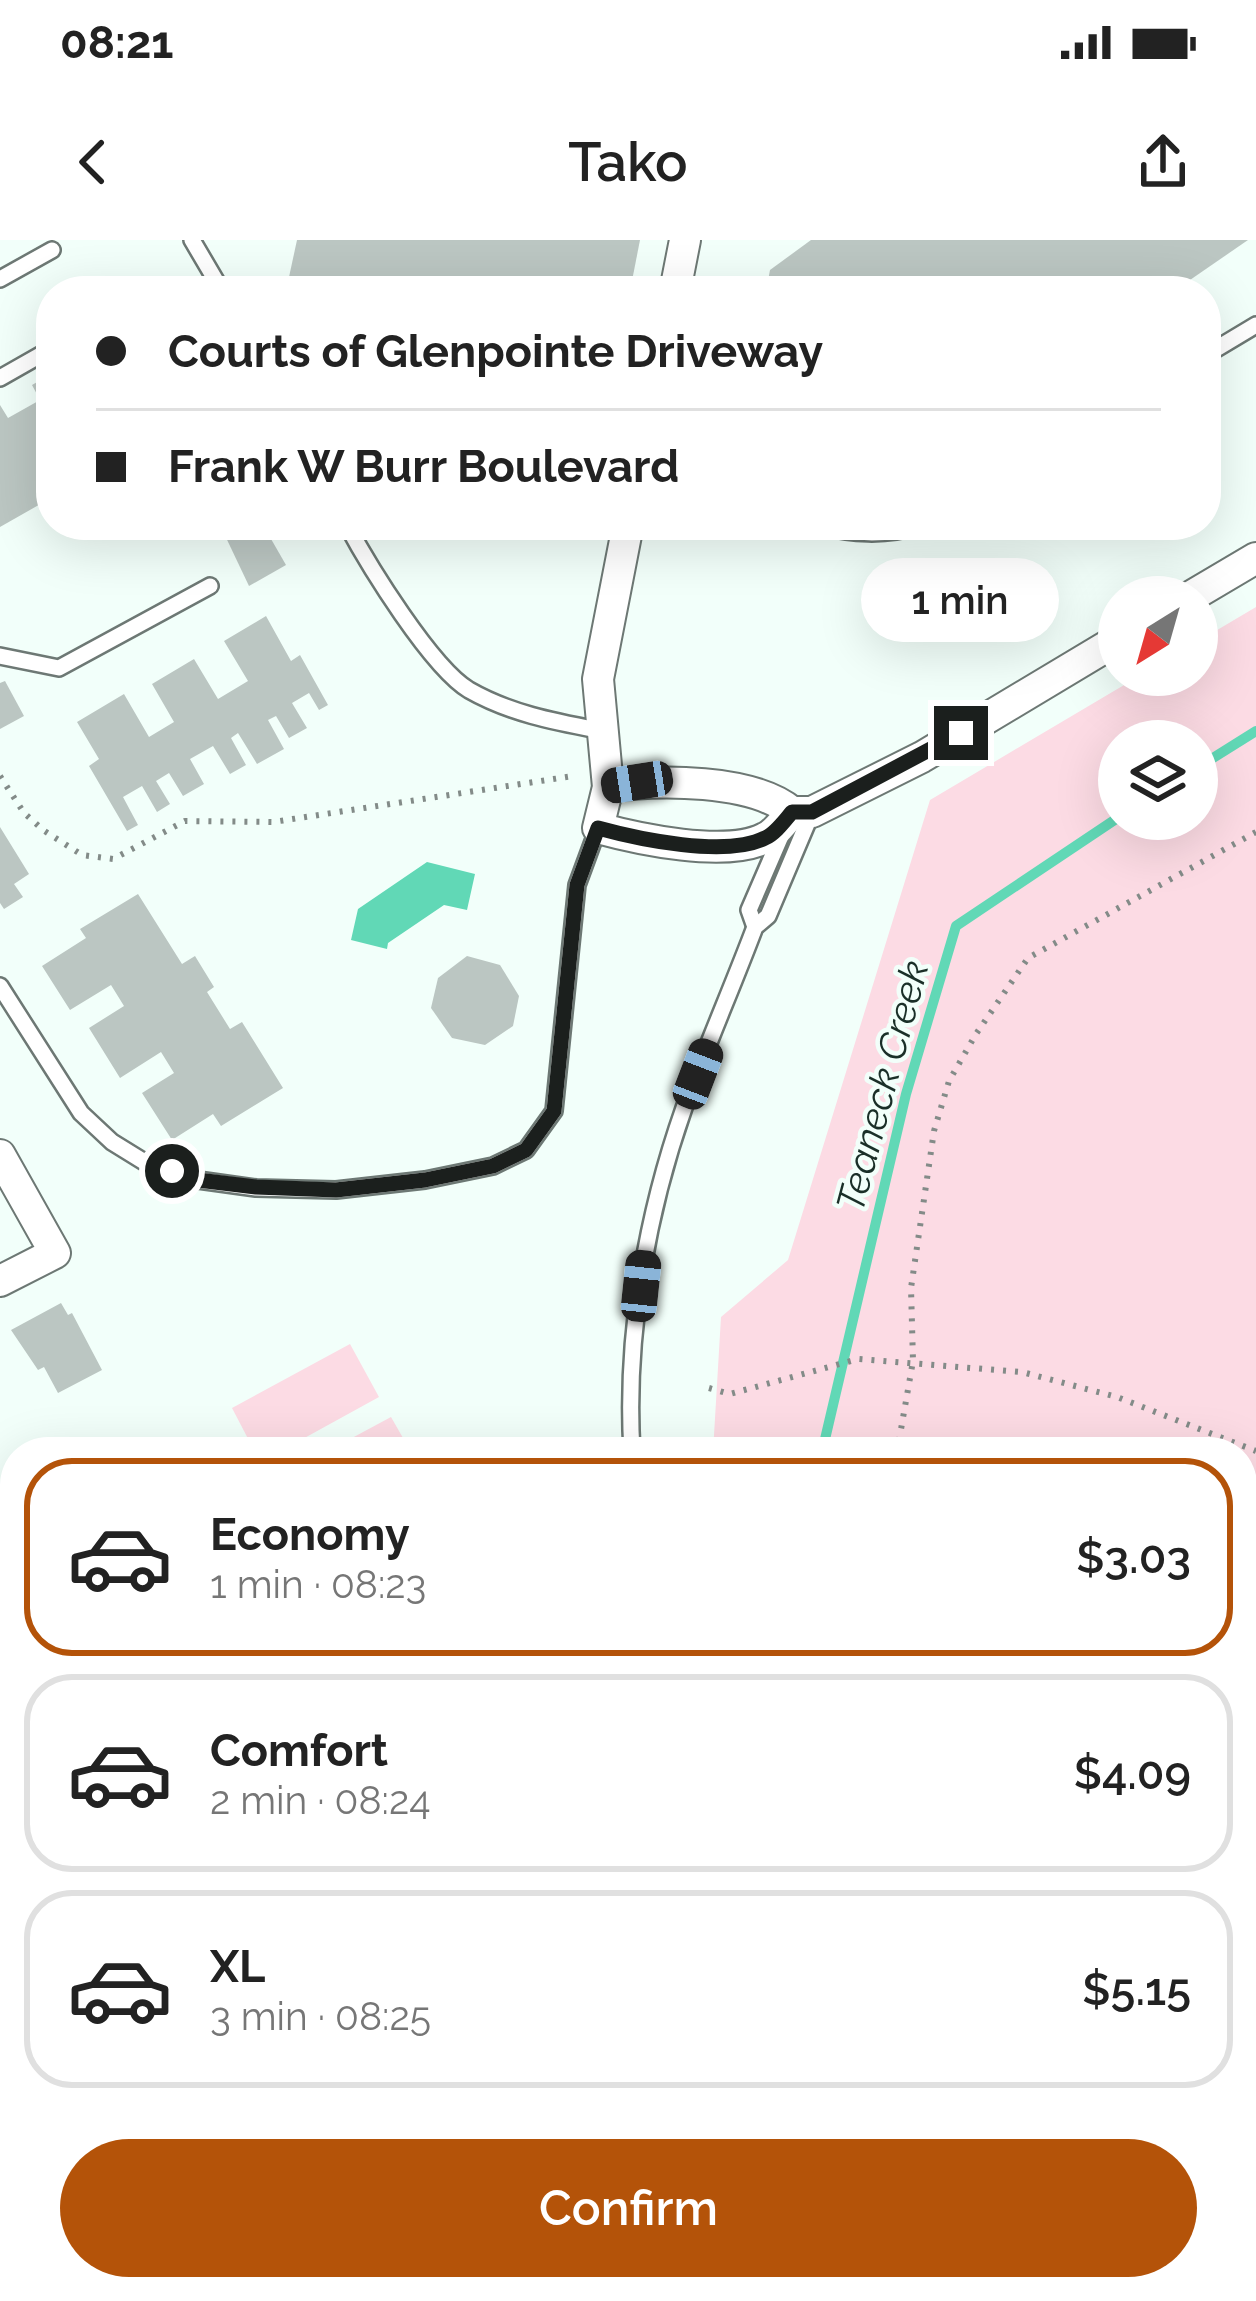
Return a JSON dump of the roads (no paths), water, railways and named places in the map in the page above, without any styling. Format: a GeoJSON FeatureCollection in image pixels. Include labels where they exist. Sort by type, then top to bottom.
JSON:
{"type":"FeatureCollection","features":[{"type":"Feature","properties":{"kind":"street"},"geometry":{"type":"LineString","coordinates":[[678,276],[685,240]]}},
{"type":"Feature","properties":{"kind":"street"},"geometry":{"type":"LineString","coordinates":[[625,540],[598,679],[608,780],[598,828],[644,841],[712,847],[765,838],[802,812],[922,757],[1098,652]]}},
{"type":"Feature","properties":{"kind":"street"},"geometry":{"type":"LineString","coordinates":[[1218,580],[1256,558]]}},
{"type":"Feature","properties":{"kind":"street"},"geometry":{"type":"LineString","coordinates":[[608,780],[713,787],[776,799],[802,812]]}},
{"type":"Feature","properties":{"kind":"street"},"geometry":{"type":"LineString","coordinates":[[0,1155],[55,1252],[0,1281]]}},
{"type":"Feature","properties":{"kind":"lane"},"geometry":{"type":"LineString","coordinates":[[191,240],[212,276]]}},
{"type":"Feature","properties":{"kind":"lane"},"geometry":{"type":"LineString","coordinates":[[0,279],[52,250]]}},
{"type":"Feature","properties":{"kind":"lane"},"geometry":{"type":"LineString","coordinates":[[1221,346],[1256,325]]}},
{"type":"Feature","properties":{"kind":"lane"},"geometry":{"type":"LineString","coordinates":[[0,378],[36,358]]}},
{"type":"Feature","properties":{"kind":"lane"},"geometry":{"type":"LineString","coordinates":[[355,540],[421,639],[465,688],[528,717],[603,731]]}},
{"type":"Feature","properties":{"kind":"lane"},"geometry":{"type":"LineString","coordinates":[[0,656],[59,668],[210,586]]}},
{"type":"Feature","properties":{"kind":"lane"},"geometry":{"type":"LineString","coordinates":[[631,1437],[629,1402],[646,1247],[683,1111],[755,927],[768,916],[802,812]]}},
{"type":"Feature","properties":{"kind":"lane"},"geometry":{"type":"LineString","coordinates":[[0,986],[81,1113],[112,1142],[146,1163],[198,1180],[336,1190],[493,1166],[526,1150],[554,1111],[577,885],[598,828]]}},
{"type":"Feature","properties":{"kind":"waterway","name":"Teaneck Creek"},"geometry":{"type":"LineString","coordinates":[[1218,755],[1256,731]]}},
{"type":"Feature","properties":{"kind":"waterway","name":"Teaneck Creek"},"geometry":{"type":"LineString","coordinates":[[826,1437],[906,1094],[956,926],[1098,831]]}}]}
